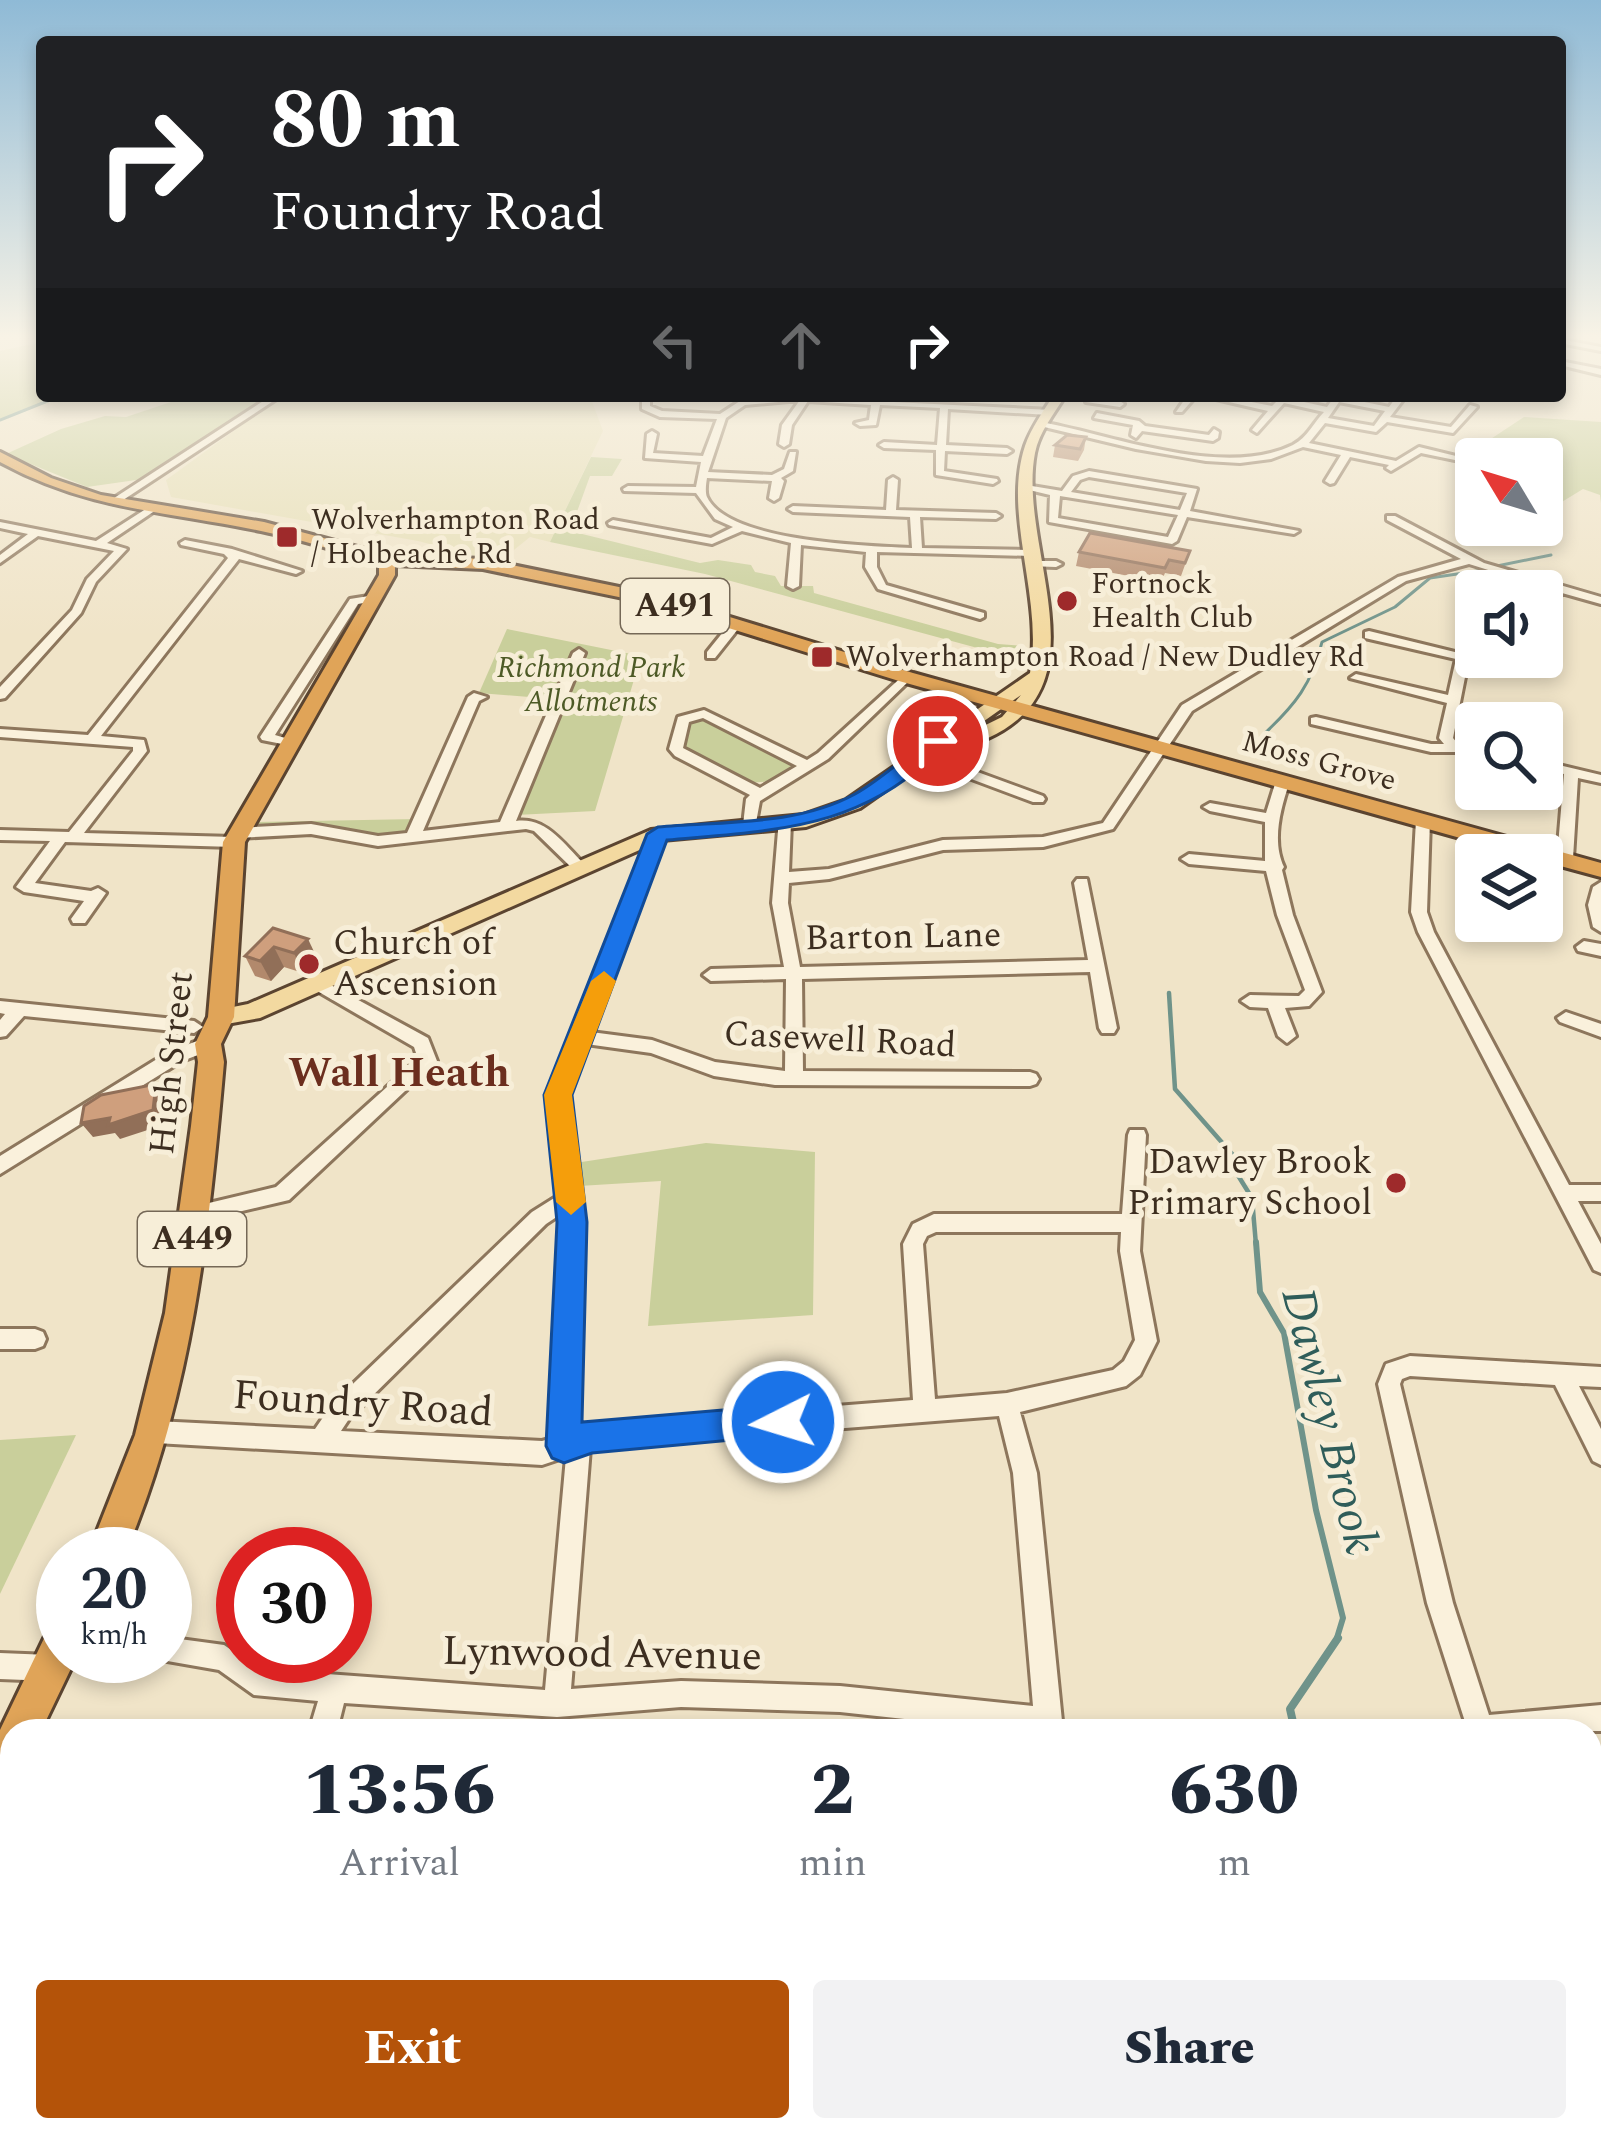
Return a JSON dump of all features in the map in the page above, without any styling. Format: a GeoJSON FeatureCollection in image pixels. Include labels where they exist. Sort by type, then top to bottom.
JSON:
{"type":"FeatureCollection","features":[{"type":"Feature","properties":{"kind":"highway"},"geometry":{"type":"LineString","coordinates":[[0,456],[66,490],[113,502],[413,555]]}},
{"type":"Feature","properties":{"kind":"highway","name":"A449"},"geometry":{"type":"LineString","coordinates":[[236,838],[287,742],[376,595],[390,568],[389,554]]}},
{"type":"Feature","properties":{"kind":"highway","name":"A449"},"geometry":{"type":"LineString","coordinates":[[376,595],[413,555]]}},
{"type":"Feature","properties":{"kind":"highway","name":"A491"},"geometry":{"type":"LineString","coordinates":[[413,555],[608,589],[1011,706]]}},
{"type":"Feature","properties":{"kind":"highway","name":"Moss Grove"},"geometry":{"type":"LineString","coordinates":[[1011,706],[1601,870]]}},
{"type":"Feature","properties":{"kind":"highway","name":"High Street"},"geometry":{"type":"LineString","coordinates":[[156,1432],[181,1332],[211,1062],[208,1029],[218,999],[236,838]]}},
{"type":"Feature","properties":{"kind":"highway","name":"A449"},"geometry":{"type":"LineString","coordinates":[[117,1527],[156,1432]]}},
{"type":"Feature","properties":{"kind":"highway"},"geometry":{"type":"LineString","coordinates":[[26,1719],[43,1683]]}},
{"type":"Feature","properties":{"kind":"main road"},"geometry":{"type":"LineString","coordinates":[[1037,436],[1029,453],[1026,488],[1038,681],[1043,706],[1060,721]]}},
{"type":"Feature","properties":{"kind":"main road"},"geometry":{"type":"LineString","coordinates":[[889,779],[931,759],[1011,706],[1038,681]]}},
{"type":"Feature","properties":{"kind":"main road"},"geometry":{"type":"LineString","coordinates":[[959,692],[973,705],[969,719]]}},
{"type":"Feature","properties":{"kind":"main road"},"geometry":{"type":"LineString","coordinates":[[208,1029],[658,834],[784,822],[853,805],[969,719],[1011,706]]}},
{"type":"Feature","properties":{"kind":"street"},"geometry":{"type":"LineString","coordinates":[[113,502],[215,436]]}},
{"type":"Feature","properties":{"kind":"street"},"geometry":{"type":"LineString","coordinates":[[636,439],[651,436],[643,458],[708,459]]}},
{"type":"Feature","properties":{"kind":"street"},"geometry":{"type":"LineString","coordinates":[[716,436],[701,490],[713,511],[742,527],[796,541],[872,548],[1031,551],[1056,564]]}},
{"type":"Feature","properties":{"kind":"street"},"geometry":{"type":"LineString","coordinates":[[784,444],[786,436]]}},
{"type":"Feature","properties":{"kind":"street"},"geometry":{"type":"LineString","coordinates":[[941,436],[939,473],[993,481]]}},
{"type":"Feature","properties":{"kind":"street"},"geometry":{"type":"LineString","coordinates":[[1106,436],[1229,458],[1264,456],[1302,444],[1394,466],[1419,450],[1455,457]]}},
{"type":"Feature","properties":{"kind":"street"},"geometry":{"type":"LineString","coordinates":[[1128,442],[1133,436]]}},
{"type":"Feature","properties":{"kind":"street"},"geometry":{"type":"LineString","coordinates":[[1302,444],[1308,436]]}},
{"type":"Feature","properties":{"kind":"street"},"geometry":{"type":"LineString","coordinates":[[884,445],[1006,451]]}},
{"type":"Feature","properties":{"kind":"street"},"geometry":{"type":"LineString","coordinates":[[704,475],[774,478],[788,471],[793,454]]}},
{"type":"Feature","properties":{"kind":"street"},"geometry":{"type":"LineString","coordinates":[[1330,481],[1347,454]]}},
{"type":"Feature","properties":{"kind":"street"},"geometry":{"type":"LineString","coordinates":[[1108,476],[1114,458]]}},
{"type":"Feature","properties":{"kind":"street"},"geometry":{"type":"LineString","coordinates":[[1031,551],[1047,536],[1060,493],[1078,476],[1108,476],[1193,491],[1172,541],[1053,520]]}},
{"type":"Feature","properties":{"kind":"street"},"geometry":{"type":"LineString","coordinates":[[774,478],[779,481],[774,498]]}},
{"type":"Feature","properties":{"kind":"street"},"geometry":{"type":"LineString","coordinates":[[891,512],[896,484]]}},
{"type":"Feature","properties":{"kind":"street"},"geometry":{"type":"LineString","coordinates":[[1026,488],[1294,531]]}},
{"type":"Feature","properties":{"kind":"street"},"geometry":{"type":"LineString","coordinates":[[628,489],[701,490]]}},
{"type":"Feature","properties":{"kind":"street"},"geometry":{"type":"LineString","coordinates":[[1131,533],[1146,506]]}},
{"type":"Feature","properties":{"kind":"street"},"geometry":{"type":"LineString","coordinates":[[101,542],[152,508]]}},
{"type":"Feature","properties":{"kind":"street"},"geometry":{"type":"LineString","coordinates":[[793,509],[996,516]]}},
{"type":"Feature","properties":{"kind":"street"},"geometry":{"type":"LineString","coordinates":[[915,514],[917,549]]}},
{"type":"Feature","properties":{"kind":"street"},"geometry":{"type":"LineString","coordinates":[[1391,518],[1470,560],[1500,570]]}},
{"type":"Feature","properties":{"kind":"street"},"geometry":{"type":"LineString","coordinates":[[613,524],[712,541],[742,527]]}},
{"type":"Feature","properties":{"kind":"street"},"geometry":{"type":"LineString","coordinates":[[0,525],[120,548],[91,581],[77,611],[0,695]]}},
{"type":"Feature","properties":{"kind":"street"},"geometry":{"type":"LineString","coordinates":[[0,560],[38,532]]}},
{"type":"Feature","properties":{"kind":"street"},"geometry":{"type":"LineString","coordinates":[[793,586],[796,541]]}},
{"type":"Feature","properties":{"kind":"street"},"geometry":{"type":"LineString","coordinates":[[185,543],[296,571]]}},
{"type":"Feature","properties":{"kind":"street"},"geometry":{"type":"LineString","coordinates":[[872,548],[871,567],[882,587],[980,615]]}},
{"type":"Feature","properties":{"kind":"street"},"geometry":{"type":"LineString","coordinates":[[92,740],[234,554]]}},
{"type":"Feature","properties":{"kind":"street"},"geometry":{"type":"LineString","coordinates":[[783,878],[829,874],[943,845],[1042,842],[1108,826],[1119,818],[1183,712],[1402,579],[1470,560]]}},
{"type":"Feature","properties":{"kind":"street"},"geometry":{"type":"LineString","coordinates":[[1563,590],[1601,601]]}},
{"type":"Feature","properties":{"kind":"street"},"geometry":{"type":"LineString","coordinates":[[711,655],[736,623]]}},
{"type":"Feature","properties":{"kind":"street"},"geometry":{"type":"LineString","coordinates":[[1369,634],[1386,634],[1455,653]]}},
{"type":"Feature","properties":{"kind":"street"},"geometry":{"type":"LineString","coordinates":[[694,652],[728,658]]}},
{"type":"Feature","properties":{"kind":"street"},"geometry":{"type":"LineString","coordinates":[[507,824],[579,653]]}},
{"type":"Feature","properties":{"kind":"street"},"geometry":{"type":"LineString","coordinates":[[750,825],[748,806],[808,766],[906,677]]}},
{"type":"Feature","properties":{"kind":"street"},"geometry":{"type":"LineString","coordinates":[[1356,678],[1452,700]]}},
{"type":"Feature","properties":{"kind":"street"},"geometry":{"type":"LineString","coordinates":[[1454,748],[1446,737],[1452,700],[1462,678]]}},
{"type":"Feature","properties":{"kind":"street"},"geometry":{"type":"LineString","coordinates":[[412,839],[475,697]]}},
{"type":"Feature","properties":{"kind":"street"},"geometry":{"type":"LineString","coordinates":[[762,794],[680,753],[676,749],[683,720],[704,714],[808,766]]}},
{"type":"Feature","properties":{"kind":"street"},"geometry":{"type":"LineString","coordinates":[[1316,721],[1431,748],[1454,748]]}},
{"type":"Feature","properties":{"kind":"street"},"geometry":{"type":"LineString","coordinates":[[0,734],[136,741],[142,747],[24,887],[97,895],[79,919]]}},
{"type":"Feature","properties":{"kind":"street"},"geometry":{"type":"LineString","coordinates":[[931,759],[1026,798]]}},
{"type":"Feature","properties":{"kind":"street"},"geometry":{"type":"LineString","coordinates":[[1563,770],[1601,779]]}},
{"type":"Feature","properties":{"kind":"street"},"geometry":{"type":"LineString","coordinates":[[1564,858],[1571,772]]}},
{"type":"Feature","properties":{"kind":"street"},"geometry":{"type":"LineString","coordinates":[[1250,1001],[1303,1002],[1314,992],[1283,916],[1269,818],[1282,784]]}},
{"type":"Feature","properties":{"kind":"street"},"geometry":{"type":"LineString","coordinates":[[1210,807],[1269,818]]}},
{"type":"Feature","properties":{"kind":"street"},"geometry":{"type":"LineString","coordinates":[[1423,820],[1419,912],[1601,1264]]}},
{"type":"Feature","properties":{"kind":"street"},"geometry":{"type":"LineString","coordinates":[[784,822],[783,932],[794,973],[794,1078]]}},
{"type":"Feature","properties":{"kind":"street"},"geometry":{"type":"LineString","coordinates":[[0,835],[236,838],[310,829],[367,841],[507,824],[539,828],[578,866]]}},
{"type":"Feature","properties":{"kind":"street"},"geometry":{"type":"LineString","coordinates":[[556,1703],[571,1443],[571,1198],[558,1095],[658,834]]}},
{"type":"Feature","properties":{"kind":"street"},"geometry":{"type":"LineString","coordinates":[[1189,860],[1276,867]]}},
{"type":"Feature","properties":{"kind":"street"},"geometry":{"type":"LineString","coordinates":[[1082,883],[1108,1028]]}},
{"type":"Feature","properties":{"kind":"street"},"geometry":{"type":"LineString","coordinates":[[1601,887],[1596,905],[1601,927]]}},
{"type":"Feature","properties":{"kind":"street","name":"Barton Lane"},"geometry":{"type":"LineString","coordinates":[[711,975],[1097,966]]}},
{"type":"Feature","properties":{"kind":"street"},"geometry":{"type":"LineString","coordinates":[[195,1214],[282,1194],[428,1060],[422,1043],[318,984]]}},
{"type":"Feature","properties":{"kind":"street"},"geometry":{"type":"LineString","coordinates":[[1276,1003],[1287,1036]]}},
{"type":"Feature","properties":{"kind":"street"},"geometry":{"type":"LineString","coordinates":[[0,1031],[10,1008],[170,1034],[208,1029]]}},
{"type":"Feature","properties":{"kind":"street"},"geometry":{"type":"LineString","coordinates":[[1566,1018],[1601,1031]]}},
{"type":"Feature","properties":{"kind":"street"},"geometry":{"type":"LineString","coordinates":[[0,1166],[176,1056],[208,1029]]}},
{"type":"Feature","properties":{"kind":"street","name":"Casewell Road"},"geometry":{"type":"LineString","coordinates":[[580,1037],[652,1047],[727,1072],[794,1078],[1030,1078]]}},
{"type":"Feature","properties":{"kind":"street","name":"Foundry Road"},"geometry":{"type":"LineString","coordinates":[[156,1432],[323,1438],[516,1454],[571,1443],[1006,1404],[1118,1379],[1141,1356],[1145,1317],[1135,1281],[1132,1223],[1136,1134]]}},
{"type":"Feature","properties":{"kind":"street"},"geometry":{"type":"LineString","coordinates":[[1564,1192],[1601,1192]]}},
{"type":"Feature","properties":{"kind":"street"},"geometry":{"type":"LineString","coordinates":[[323,1438],[341,1411],[539,1218],[571,1198]]}},
{"type":"Feature","properties":{"kind":"street"},"geometry":{"type":"LineString","coordinates":[[925,1408],[914,1244],[920,1230],[934,1223],[1132,1223]]}},
{"type":"Feature","properties":{"kind":"street"},"geometry":{"type":"LineString","coordinates":[[0,1339],[35,1340]]}},
{"type":"Feature","properties":{"kind":"street"},"geometry":{"type":"LineString","coordinates":[[1478,1719],[1426,1545],[1389,1384],[1394,1371],[1410,1366],[1601,1377]]}},
{"type":"Feature","properties":{"kind":"street"},"geometry":{"type":"LineString","coordinates":[[1562,1376],[1601,1454]]}},
{"type":"Feature","properties":{"kind":"street"},"geometry":{"type":"LineString","coordinates":[[1006,1404],[1025,1473],[1047,1719]]}},
{"type":"Feature","properties":{"kind":"street","name":"Lynwood Avenue"},"geometry":{"type":"LineString","coordinates":[[192,1654],[224,1658],[254,1682],[334,1689],[556,1703],[681,1694],[817,1698],[990,1719]]}},
{"type":"Feature","properties":{"kind":"street"},"geometry":{"type":"LineString","coordinates":[[0,1666],[36,1659]]}},
{"type":"Feature","properties":{"kind":"street"},"geometry":{"type":"LineString","coordinates":[[326,1719],[334,1689]]}},
{"type":"Feature","properties":{"kind":"shaded area"},"geometry":{"type":"Polygon","coordinates":[[[227,436],[601,436],[550,542],[530,537],[499,562],[418,541],[171,497],[166,480],[227,436]]]}},
{"type":"Feature","properties":{"kind":"green space"},"geometry":{"type":"Polygon","coordinates":[[[46,436],[209,436],[143,479],[87,487],[6,454],[46,436]]]}},
{"type":"Feature","properties":{"kind":"green space"},"geometry":{"type":"Polygon","coordinates":[[[1601,436],[1601,503],[1600,495],[1583,489],[1563,501],[1563,438],[1492,438],[1601,436]]]}},
{"type":"Feature","properties":{"kind":"green space"},"geometry":{"type":"Polygon","coordinates":[[[591,457],[622,459],[612,476],[590,476],[570,531],[700,563],[718,560],[751,565],[755,572],[775,576],[781,586],[813,586],[814,593],[998,644],[1024,646],[1029,662],[705,574],[550,542],[591,457]]]}},
{"type":"Feature","properties":{"kind":"green space","name":"Richmond Park Allotments"},"geometry":{"type":"Polygon","coordinates":[[[507,629],[641,656],[595,811],[516,815],[554,699],[479,693],[507,629]]]}},
{"type":"Feature","properties":{"kind":"green space"},"geometry":{"type":"Polygon","coordinates":[[[697,715],[792,761],[793,770],[778,778],[749,782],[681,749],[683,726],[697,715]]]}},
{"type":"Feature","properties":{"kind":"green space"},"geometry":{"type":"Polygon","coordinates":[[[418,819],[408,834],[393,838],[253,827],[255,822],[418,819]]]}},
{"type":"Feature","properties":{"kind":"green space"},"geometry":{"type":"Polygon","coordinates":[[[706,1143],[815,1152],[813,1315],[648,1326],[661,1181],[579,1186],[575,1163],[706,1143]]]}},
{"type":"Feature","properties":{"kind":"green space"},"geometry":{"type":"Polygon","coordinates":[[[76,1435],[0,1594],[0,1440],[76,1435]]]}},
{"type":"Feature","properties":{"kind":"building"},"geometry":{"type":"Polygon","coordinates":[[[1066,436],[1086,437],[1080,449],[1055,445],[1066,436]]]}},
{"type":"Feature","properties":{"kind":"building"},"geometry":{"type":"Polygon","coordinates":[[[1090,533],[1190,551],[1185,563],[1169,560],[1165,568],[1079,552],[1090,533]]]}},
{"type":"Feature","properties":{"kind":"building"},"geometry":{"type":"Polygon","coordinates":[[[273,928],[308,939],[294,953],[274,947],[260,961],[245,956],[273,928]]]}},
{"type":"Feature","properties":{"kind":"building"},"geometry":{"type":"Polygon","coordinates":[[[156,1084],[153,1110],[108,1125],[110,1118],[81,1123],[84,1106],[101,1095],[156,1084]]]}},
{"type":"Feature","properties":{"kind":"waterway","name":"Dawley Brook"},"geometry":{"type":"LineString","coordinates":[[1492,567],[1551,555]]}},
{"type":"Feature","properties":{"kind":"waterway","name":"Dawley Brook"},"geometry":{"type":"LineString","coordinates":[[1264,734],[1301,693],[1322,642],[1395,607],[1430,578],[1455,574]]}},
{"type":"Feature","properties":{"kind":"waterway","name":"Dawley Brook"},"geometry":{"type":"LineString","coordinates":[[1169,993],[1175,1089],[1233,1155],[1234,1169],[1252,1198],[1256,1245]]}},
{"type":"Feature","properties":{"kind":"waterway","name":"Dawley Brook"},"geometry":{"type":"LineString","coordinates":[[1256,1242],[1260,1292],[1284,1333],[1316,1510],[1343,1618],[1336,1641]]}},
{"type":"Feature","properties":{"kind":"waterway","name":"Dawley Brook"},"geometry":{"type":"LineString","coordinates":[[1292,1719],[1290,1709],[1336,1641]]}},
{"type":"Feature","properties":{"kind":"slow traffic"},"geometry":{"type":"LineString","coordinates":[[571,1202],[558,1095],[604,981]]}},
{"type":"Feature","properties":{"kind":"place","name":"Wolverhampton Road / Holbeache Rd"},"geometry":{"type":"Point","coordinates":[287,537]}},
{"type":"Feature","properties":{"kind":"place","name":"Fortnock Health Club"},"geometry":{"type":"Point","coordinates":[1067,601]}},
{"type":"Feature","properties":{"kind":"place","name":"Wolverhampton Road / New Dudley Rd"},"geometry":{"type":"Point","coordinates":[822,657]}},
{"type":"Feature","properties":{"kind":"place","name":"Church of Ascension"},"geometry":{"type":"Point","coordinates":[309,964]}},
{"type":"Feature","properties":{"kind":"place","name":"Dawley Brook Primary School"},"geometry":{"type":"Point","coordinates":[1396,1183]}},
{"type":"Feature","properties":{"kind":"district","name":"Wall Heath"},"geometry":{"type":"Point","coordinates":[399,1073]}},
{"type":"Feature","properties":{"kind":"route"},"geometry":{"type":"LineString","coordinates":[[783,1422],[592,1436],[564,1446],[572,1222],[558,1095],[658,834],[806,821],[853,805],[938,741]]}}]}
